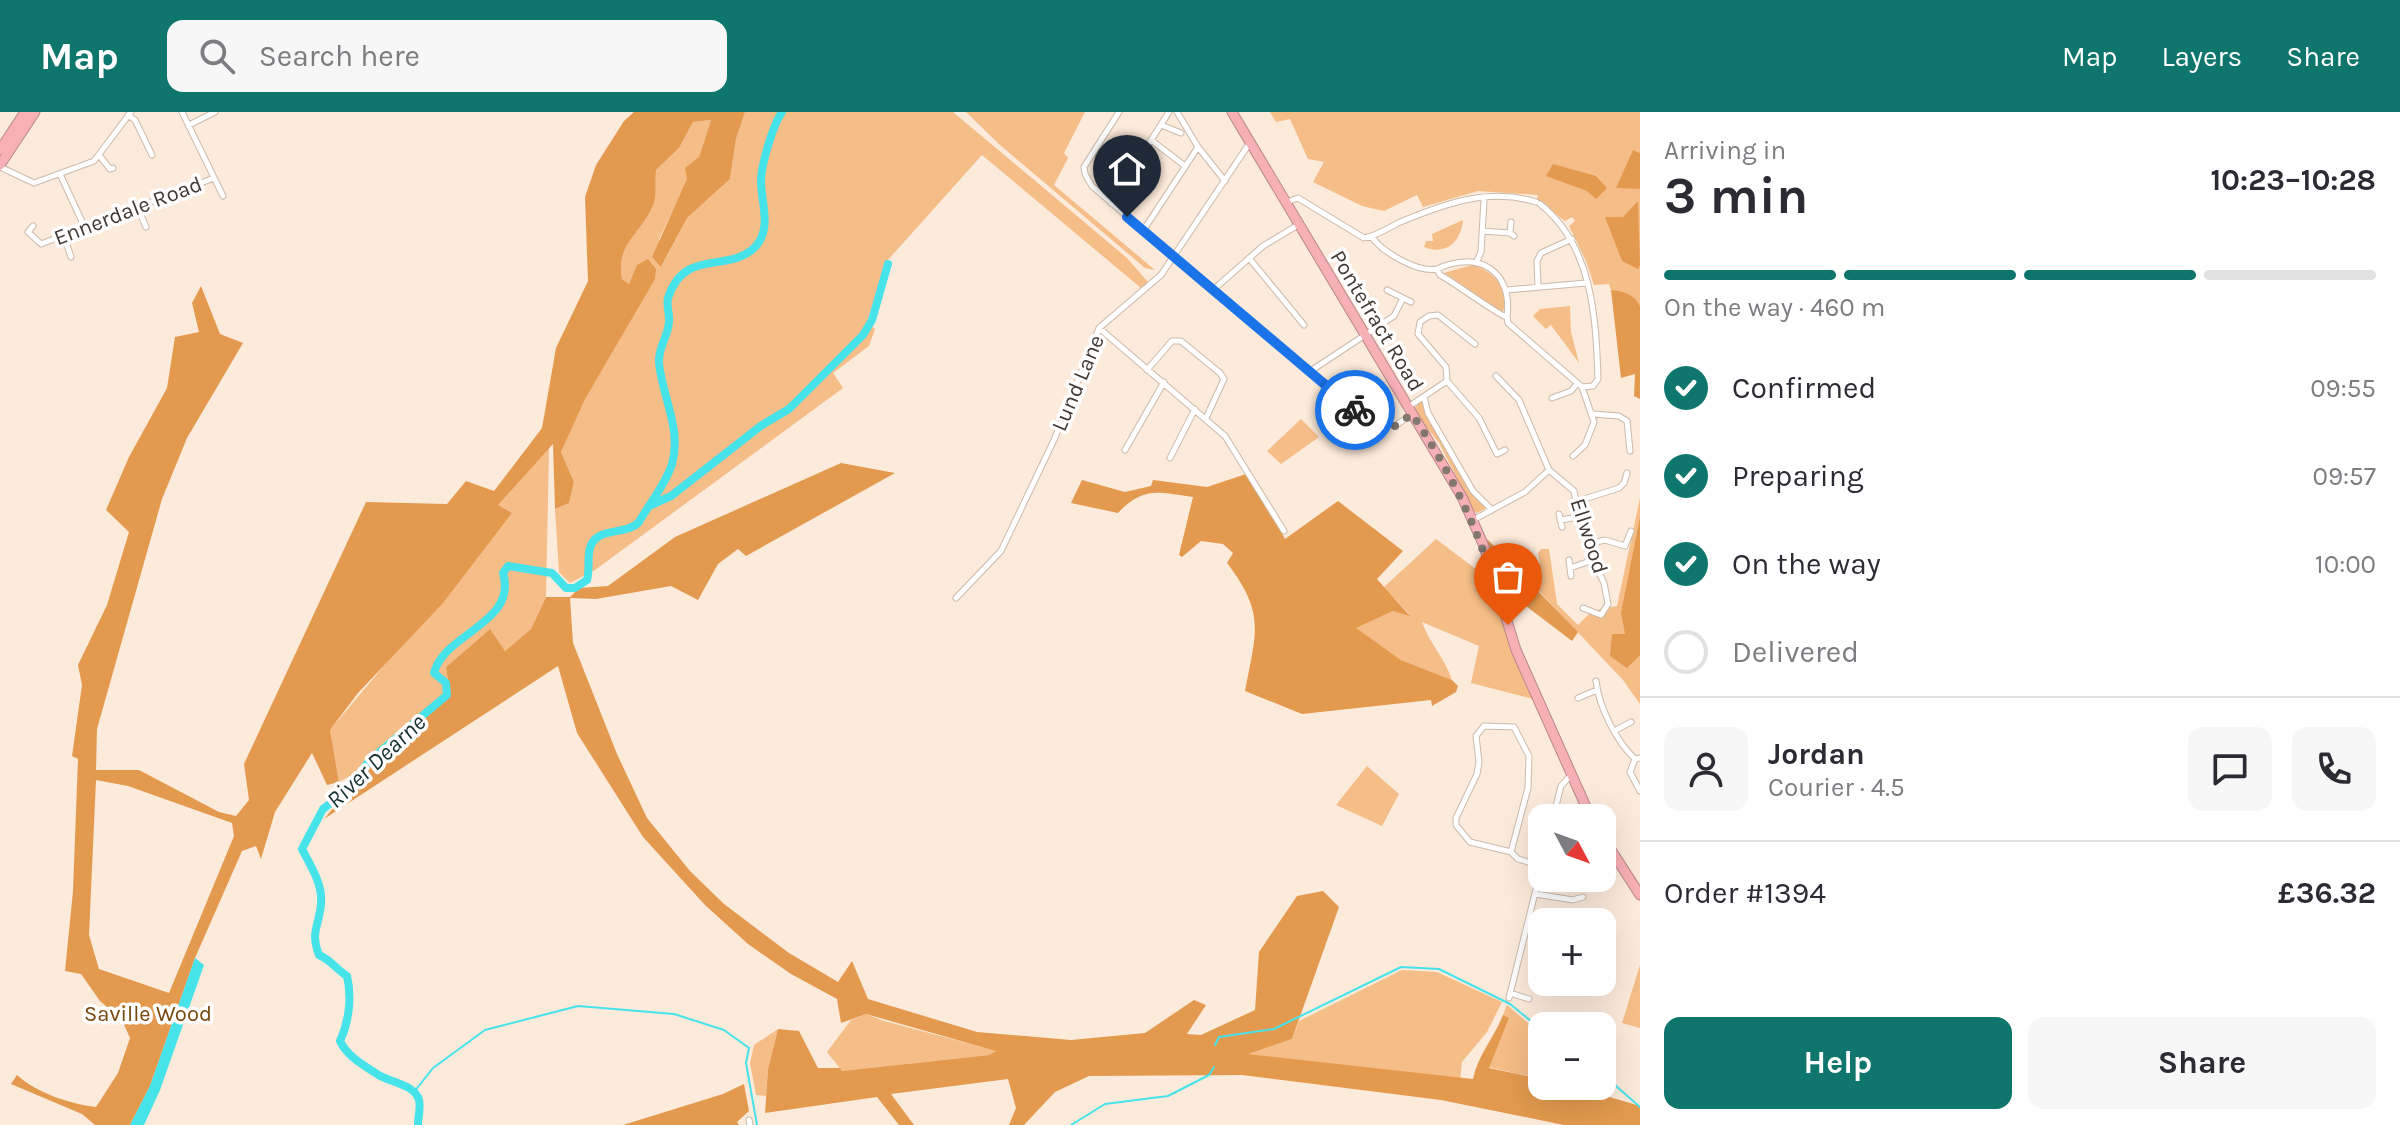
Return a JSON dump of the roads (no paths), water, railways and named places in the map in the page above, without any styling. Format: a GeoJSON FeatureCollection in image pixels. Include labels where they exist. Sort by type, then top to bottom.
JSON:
{"type":"FeatureCollection","features":[{"type":"Feature","properties":{"kind":"highway"},"geometry":{"type":"LineString","coordinates":[[0,150],[25,112]]}},
{"type":"Feature","properties":{"kind":"highway"},"geometry":{"type":"LineString","coordinates":[[0,163],[35,112]]}},
{"type":"Feature","properties":{"kind":"highway","name":"Pontefract Road"},"geometry":{"type":"LineString","coordinates":[[1232,112],[1450,475],[1473,520],[1516,650],[1584,804]]}},
{"type":"Feature","properties":{"kind":"highway"},"geometry":{"type":"LineString","coordinates":[[1616,858],[1640,895]]}},
{"type":"Feature","properties":{"kind":"street"},"geometry":{"type":"LineString","coordinates":[[182,112],[223,196]]}},
{"type":"Feature","properties":{"kind":"street"},"geometry":{"type":"LineString","coordinates":[[189,125],[215,112]]}},
{"type":"Feature","properties":{"kind":"street"},"geometry":{"type":"LineString","coordinates":[[1119,112],[1084,167],[1087,180],[1309,372],[1368,417],[1395,426],[1424,397],[1447,381]]}},
{"type":"Feature","properties":{"kind":"street"},"geometry":{"type":"LineString","coordinates":[[1111,203],[1169,112]]}},
{"type":"Feature","properties":{"kind":"street"},"geometry":{"type":"LineString","coordinates":[[1177,112],[1198,147],[1225,181]]}},
{"type":"Feature","properties":{"kind":"street"},"geometry":{"type":"LineString","coordinates":[[0,163],[34,183],[60,174],[94,161],[129,114],[152,155]]}},
{"type":"Feature","properties":{"kind":"street"},"geometry":{"type":"LineString","coordinates":[[1161,125],[1181,133]]}},
{"type":"Feature","properties":{"kind":"street"},"geometry":{"type":"LineString","coordinates":[[1151,140],[1185,166]]}},
{"type":"Feature","properties":{"kind":"street","name":"Lund Lane"},"geometry":{"type":"LineString","coordinates":[[956,598],[1001,551],[1054,440],[1099,328],[1150,287],[1175,257],[1250,143]]}},
{"type":"Feature","properties":{"kind":"street"},"geometry":{"type":"LineString","coordinates":[[1143,231],[1198,147]]}},
{"type":"Feature","properties":{"kind":"street"},"geometry":{"type":"LineString","coordinates":[[99,155],[110,169],[113,168]]}},
{"type":"Feature","properties":{"kind":"street"},"geometry":{"type":"LineString","coordinates":[[60,174],[85,228]]}},
{"type":"Feature","properties":{"kind":"street","name":"Ennerdale Road"},"geometry":{"type":"LineString","coordinates":[[33,226],[28,232],[41,244],[214,178]]}},
{"type":"Feature","properties":{"kind":"street"},"geometry":{"type":"LineString","coordinates":[[1286,202],[1298,198],[1364,238],[1434,209],[1470,199],[1484,200],[1502,195],[1538,203],[1564,226],[1586,276],[1598,379],[1593,386],[1579,386],[1552,398]]}},
{"type":"Feature","properties":{"kind":"street"},"geometry":{"type":"LineString","coordinates":[[1477,261],[1484,200]]}},
{"type":"Feature","properties":{"kind":"street"},"geometry":{"type":"LineString","coordinates":[[138,208],[146,227]]}},
{"type":"Feature","properties":{"kind":"street"},"geometry":{"type":"LineString","coordinates":[[1482,231],[1512,235],[1511,222]]}},
{"type":"Feature","properties":{"kind":"street"},"geometry":{"type":"LineString","coordinates":[[1213,290],[1263,246],[1299,224]]}},
{"type":"Feature","properties":{"kind":"street"},"geometry":{"type":"LineString","coordinates":[[64,236],[71,257]]}},
{"type":"Feature","properties":{"kind":"street"},"geometry":{"type":"LineString","coordinates":[[1372,237],[1378,246],[1425,270],[1455,262],[1477,261],[1496,273],[1507,290],[1508,323],[1579,386],[1593,414],[1592,433],[1573,456]]}},
{"type":"Feature","properties":{"kind":"street"},"geometry":{"type":"LineString","coordinates":[[1538,286],[1537,261],[1541,253],[1572,239]]}},
{"type":"Feature","properties":{"kind":"street"},"geometry":{"type":"LineString","coordinates":[[1249,258],[1304,325]]}},
{"type":"Feature","properties":{"kind":"street"},"geometry":{"type":"LineString","coordinates":[[1437,269],[1440,275],[1485,301],[1499,315],[1507,317]]}},
{"type":"Feature","properties":{"kind":"street"},"geometry":{"type":"LineString","coordinates":[[1507,290],[1586,283]]}},
{"type":"Feature","properties":{"kind":"street"},"geometry":{"type":"LineString","coordinates":[[1387,290],[1411,302]]}},
{"type":"Feature","properties":{"kind":"street"},"geometry":{"type":"LineString","coordinates":[[1309,372],[1394,316],[1403,298]]}},
{"type":"Feature","properties":{"kind":"street"},"geometry":{"type":"LineString","coordinates":[[1475,344],[1438,315],[1420,322],[1418,334],[1446,367],[1447,381],[1479,418],[1497,454],[1505,450]]}},
{"type":"Feature","properties":{"kind":"street"},"geometry":{"type":"LineString","coordinates":[[1099,328],[1225,436],[1284,531]]}},
{"type":"Feature","properties":{"kind":"street"},"geometry":{"type":"LineString","coordinates":[[1147,370],[1172,341],[1181,341],[1224,379],[1206,418]]}},
{"type":"Feature","properties":{"kind":"street"},"geometry":{"type":"LineString","coordinates":[[1473,520],[1525,492],[1549,470],[1519,400],[1496,376]]}},
{"type":"Feature","properties":{"kind":"street"},"geometry":{"type":"LineString","coordinates":[[1125,450],[1164,382]]}},
{"type":"Feature","properties":{"kind":"street","name":"Pontefract Road"},"geometry":{"type":"LineString","coordinates":[[1424,397],[1428,413],[1473,491],[1492,510]]}},
{"type":"Feature","properties":{"kind":"street"},"geometry":{"type":"LineString","coordinates":[[1170,458],[1195,409]]}},
{"type":"Feature","properties":{"kind":"street"},"geometry":{"type":"LineString","coordinates":[[1593,414],[1619,416],[1627,421],[1630,451]]}},
{"type":"Feature","properties":{"kind":"street","name":"Ellwood"},"geometry":{"type":"LineString","coordinates":[[1549,470],[1568,484],[1578,501],[1579,517],[1592,543],[1593,560],[1604,583],[1607,616],[1593,614],[1583,608]]}},
{"type":"Feature","properties":{"kind":"street"},"geometry":{"type":"LineString","coordinates":[[1578,501],[1623,488],[1627,473]]}},
{"type":"Feature","properties":{"kind":"street"},"geometry":{"type":"LineString","coordinates":[[1560,520],[1579,517]]}},
{"type":"Feature","properties":{"kind":"street"},"geometry":{"type":"LineString","coordinates":[[1592,543],[1605,540],[1625,546],[1631,531]]}},
{"type":"Feature","properties":{"kind":"street"},"geometry":{"type":"LineString","coordinates":[[1569,560],[1571,576]]}},
{"type":"Feature","properties":{"kind":"street"},"geometry":{"type":"LineString","coordinates":[[1570,568],[1593,560]]}},
{"type":"Feature","properties":{"kind":"street"},"geometry":{"type":"LineString","coordinates":[[1596,681],[1609,723],[1616,730],[1619,741],[1637,759],[1630,772],[1640,791]]}},
{"type":"Feature","properties":{"kind":"street"},"geometry":{"type":"LineString","coordinates":[[1578,698],[1597,690]]}},
{"type":"Feature","properties":{"kind":"street"},"geometry":{"type":"LineString","coordinates":[[1616,730],[1631,722]]}},
{"type":"Feature","properties":{"kind":"street"},"geometry":{"type":"LineString","coordinates":[[1511,852],[1529,780],[1529,756],[1514,727],[1484,726],[1476,736],[1477,774],[1456,818],[1456,825],[1470,842],[1511,852],[1518,859],[1528,862]]}},
{"type":"Feature","properties":{"kind":"street"},"geometry":{"type":"LineString","coordinates":[[1556,804],[1561,786],[1571,775]]}},
{"type":"Feature","properties":{"kind":"street"},"geometry":{"type":"LineString","coordinates":[[1529,999],[1510,996],[1535,894],[1573,900],[1583,897]]}},
{"type":"Feature","properties":{"kind":"water"},"geometry":{"type":"Polygon","coordinates":[[[195,958],[204,965],[160,1090],[144,1125],[130,1125],[150,1086],[195,958]]]}},
{"type":"Feature","properties":{"kind":"waterway","name":"River Dearne"},"geometry":{"type":"LineString","coordinates":[[418,1125],[419,1100],[412,1090],[361,1064],[340,1041],[349,1009],[347,976],[319,955],[316,947],[320,890],[302,849],[323,809],[345,792],[370,760],[447,695],[446,683],[434,673],[440,659],[500,604],[505,590],[503,573],[508,566],[552,573],[566,588],[575,588],[587,580],[593,541],[639,522],[666,479],[674,451],[673,425],[659,363],[669,322],[668,298],[685,272],[696,266],[745,254],[761,239],[765,223],[762,174],[771,135],[782,112]]}},
{"type":"Feature","properties":{"kind":"waterway","name":"River Dearne"},"geometry":{"type":"LineString","coordinates":[[649,506],[671,496],[762,425],[789,409],[863,335],[872,320],[888,264]]}},
{"type":"Feature","properties":{"kind":"waterway"},"geometry":{"type":"LineString","coordinates":[[1215,1045],[1219,1037],[1274,1029],[1401,967],[1439,969],[1510,1004],[1528,1019]]}},
{"type":"Feature","properties":{"kind":"waterway"},"geometry":{"type":"LineString","coordinates":[[414,1092],[433,1068],[485,1030],[578,1006],[674,1014],[724,1030],[749,1048],[746,1063],[757,1125]]}},
{"type":"Feature","properties":{"kind":"waterway"},"geometry":{"type":"LineString","coordinates":[[1071,1125],[1105,1104],[1168,1096],[1209,1075],[1214,1067]]}},
{"type":"Feature","properties":{"kind":"waterway"},"geometry":{"type":"LineString","coordinates":[[1616,1086],[1640,1107]]}},
{"type":"Feature","properties":{"kind":"park label","name":"Saville Wood"},"geometry":{"type":"Point","coordinates":[148,1014]}}]}
